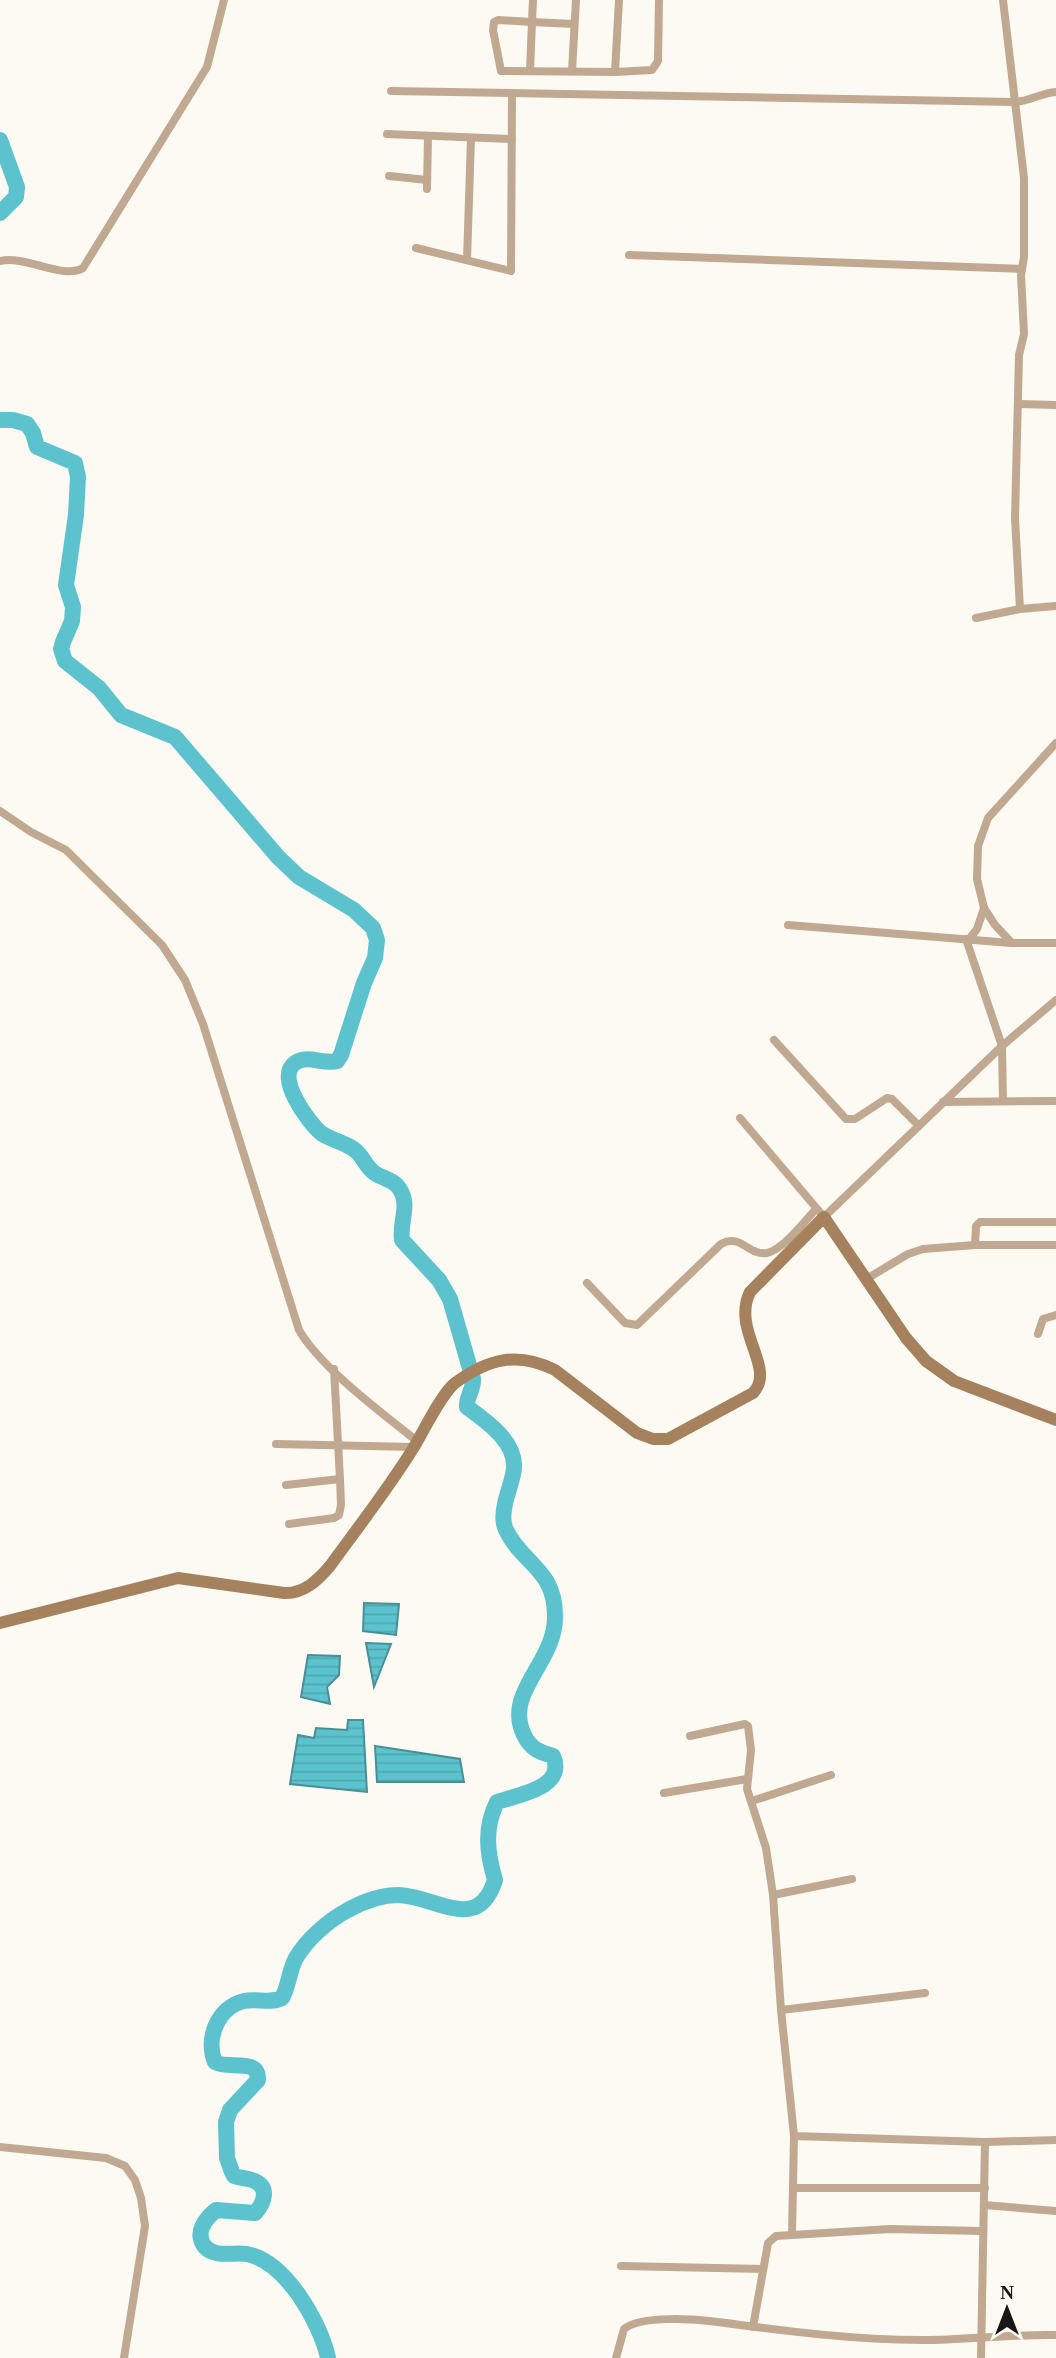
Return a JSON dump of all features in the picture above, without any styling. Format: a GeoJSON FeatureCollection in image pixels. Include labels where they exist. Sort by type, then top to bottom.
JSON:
{"type":"FeatureCollection","features":[{"type":"Feature","properties":{"kind":"street"},"geometry":{"type":"LineString","coordinates":[[0,261],[23,261],[72,272],[83,268],[207,66],[224,0]]}},
{"type":"Feature","properties":{"kind":"street"},"geometry":{"type":"LineString","coordinates":[[530,71],[533,0]]}},
{"type":"Feature","properties":{"kind":"street"},"geometry":{"type":"LineString","coordinates":[[572,71],[576,0]]}},
{"type":"Feature","properties":{"kind":"street"},"geometry":{"type":"LineString","coordinates":[[615,72],[619,0]]}},
{"type":"Feature","properties":{"kind":"street"},"geometry":{"type":"LineString","coordinates":[[574,24],[498,20],[493,26],[501,71],[615,72],[655,68],[658,61],[659,0]]}},
{"type":"Feature","properties":{"kind":"street"},"geometry":{"type":"LineString","coordinates":[[1003,0],[1024,178],[1024,334],[1019,355],[1016,518],[1020,609]]}},
{"type":"Feature","properties":{"kind":"street"},"geometry":{"type":"LineString","coordinates":[[391,91],[1015,102],[1056,92]]}},
{"type":"Feature","properties":{"kind":"street"},"geometry":{"type":"LineString","coordinates":[[416,248],[511,271],[512,93]]}},
{"type":"Feature","properties":{"kind":"street"},"geometry":{"type":"LineString","coordinates":[[387,134],[512,139]]}},
{"type":"Feature","properties":{"kind":"street"},"geometry":{"type":"LineString","coordinates":[[388,176],[427,184],[428,136]]}},
{"type":"Feature","properties":{"kind":"street"},"geometry":{"type":"LineString","coordinates":[[467,260],[471,138]]}},
{"type":"Feature","properties":{"kind":"street"},"geometry":{"type":"LineString","coordinates":[[629,255],[1022,269]]}},
{"type":"Feature","properties":{"kind":"street"},"geometry":{"type":"LineString","coordinates":[[1018,404],[1056,405]]}},
{"type":"Feature","properties":{"kind":"street"},"geometry":{"type":"LineString","coordinates":[[975,618],[1020,609],[1056,606]]}},
{"type":"Feature","properties":{"kind":"street"},"geometry":{"type":"LineString","coordinates":[[1011,943],[984,908],[977,879],[976,859],[982,831],[988,818],[1056,743]]}},
{"type":"Feature","properties":{"kind":"street"},"geometry":{"type":"LineString","coordinates":[[0,811],[31,832],[66,850],[162,945],[185,980],[203,1024],[296,1323],[307,1342],[416,1444]]}},
{"type":"Feature","properties":{"kind":"street"},"geometry":{"type":"LineString","coordinates":[[968,939],[977,929],[984,908]]}},
{"type":"Feature","properties":{"kind":"street"},"geometry":{"type":"LineString","coordinates":[[788,925],[1011,943],[1056,943]]}},
{"type":"Feature","properties":{"kind":"street"},"geometry":{"type":"LineString","coordinates":[[968,939],[1002,1046],[1003,1101]]}},
{"type":"Feature","properties":{"kind":"street"},"geometry":{"type":"LineString","coordinates":[[587,1283],[625,1323],[637,1325],[721,1244],[731,1240],[761,1253],[780,1247],[919,1126],[1002,1046],[1056,1000]]}},
{"type":"Feature","properties":{"kind":"street"},"geometry":{"type":"LineString","coordinates":[[774,1040],[846,1119],[855,1119],[887,1098],[892,1099],[919,1126]]}},
{"type":"Feature","properties":{"kind":"street"},"geometry":{"type":"LineString","coordinates":[[943,1102],[1056,1101]]}},
{"type":"Feature","properties":{"kind":"street"},"geometry":{"type":"LineString","coordinates":[[740,1118],[820,1213],[906,1338],[938,1372],[954,1381],[1056,1420]]}},
{"type":"Feature","properties":{"kind":"street"},"geometry":{"type":"LineString","coordinates":[[0,1623],[178,1578],[284,1593],[301,1591],[320,1578],[330,1566],[416,1444],[453,1385],[494,1361],[522,1359],[543,1364],[555,1370],[637,1433],[653,1439],[668,1439],[758,1387],[762,1374],[744,1321],[745,1302],[750,1292],[820,1213]]}},
{"type":"Feature","properties":{"kind":"street"},"geometry":{"type":"LineString","coordinates":[[975,1245],[976,1226],[980,1222],[1056,1222]]}},
{"type":"Feature","properties":{"kind":"street"},"geometry":{"type":"LineString","coordinates":[[867,1278],[923,1248],[1056,1245]]}},
{"type":"Feature","properties":{"kind":"street"},"geometry":{"type":"LineString","coordinates":[[1038,1334],[1044,1319],[1056,1315]]}},
{"type":"Feature","properties":{"kind":"street"},"geometry":{"type":"LineString","coordinates":[[289,1524],[339,1515],[341,1505],[334,1369]]}},
{"type":"Feature","properties":{"kind":"street"},"geometry":{"type":"LineString","coordinates":[[276,1444],[416,1444]]}},
{"type":"Feature","properties":{"kind":"street"},"geometry":{"type":"LineString","coordinates":[[286,1485],[340,1479]]}},
{"type":"Feature","properties":{"kind":"street"},"geometry":{"type":"LineString","coordinates":[[690,1736],[746,1724],[751,1750],[747,1788],[766,1848],[773,1895],[794,2136],[792,2234]]}},
{"type":"Feature","properties":{"kind":"street"},"geometry":{"type":"LineString","coordinates":[[752,1801],[831,1775]]}},
{"type":"Feature","properties":{"kind":"street"},"geometry":{"type":"LineString","coordinates":[[664,1793],[747,1779]]}},
{"type":"Feature","properties":{"kind":"street"},"geometry":{"type":"LineString","coordinates":[[773,1895],[852,1879]]}},
{"type":"Feature","properties":{"kind":"street"},"geometry":{"type":"LineString","coordinates":[[781,2010],[925,1993]]}},
{"type":"Feature","properties":{"kind":"street"},"geometry":{"type":"LineString","coordinates":[[794,2136],[985,2142],[1056,2140]]}},
{"type":"Feature","properties":{"kind":"street"},"geometry":{"type":"LineString","coordinates":[[981,2358],[985,2142]]}},
{"type":"Feature","properties":{"kind":"street"},"geometry":{"type":"LineString","coordinates":[[0,2147],[106,2158],[125,2166],[135,2180],[145,2226],[124,2358]]}},
{"type":"Feature","properties":{"kind":"street"},"geometry":{"type":"LineString","coordinates":[[793,2188],[985,2188]]}},
{"type":"Feature","properties":{"kind":"street"},"geometry":{"type":"LineString","coordinates":[[984,2205],[1056,2211]]}},
{"type":"Feature","properties":{"kind":"street"},"geometry":{"type":"LineString","coordinates":[[753,2327],[771,2238],[792,2234],[890,2228],[982,2231]]}},
{"type":"Feature","properties":{"kind":"street"},"geometry":{"type":"LineString","coordinates":[[621,2266],[763,2269]]}},
{"type":"Feature","properties":{"kind":"street"},"geometry":{"type":"LineString","coordinates":[[615,2358],[624,2329],[640,2321],[695,2320],[862,2338],[924,2340],[1056,2335]]}},
{"type":"Feature","properties":{"kind":"water"},"geometry":{"type":"Polygon","coordinates":[[[364,1603],[399,1604],[396,1635],[363,1631],[364,1603]]]}},
{"type":"Feature","properties":{"kind":"water"},"geometry":{"type":"Polygon","coordinates":[[[366,1643],[391,1644],[374,1687],[366,1643]]]}},
{"type":"Feature","properties":{"kind":"water"},"geometry":{"type":"Polygon","coordinates":[[[308,1655],[340,1656],[339,1675],[327,1687],[330,1704],[301,1697],[308,1655]]]}},
{"type":"Feature","properties":{"kind":"water"},"geometry":{"type":"Polygon","coordinates":[[[348,1720],[363,1720],[367,1792],[290,1784],[298,1735],[314,1738],[316,1728],[347,1730],[348,1720]]]}},
{"type":"Feature","properties":{"kind":"water"},"geometry":{"type":"Polygon","coordinates":[[[375,1746],[460,1759],[464,1782],[377,1782],[375,1746]]]}},
{"type":"Feature","properties":{"kind":"waterway"},"geometry":{"type":"LineString","coordinates":[[0,140],[17,187],[16,197],[0,213]]}},
{"type":"Feature","properties":{"kind":"waterway"},"geometry":{"type":"LineString","coordinates":[[0,420],[27,424],[37,447],[75,463],[78,477],[76,515],[66,585],[73,607],[72,621],[61,649],[65,661],[99,688],[121,715],[175,737],[278,857],[299,877],[354,910],[373,928],[377,940],[375,958],[364,983],[341,1055],[337,1061],[305,1059],[295,1063],[290,1070],[291,1088],[302,1110],[321,1133],[355,1150],[371,1170],[399,1188],[404,1201],[402,1240],[439,1280],[450,1299],[473,1379],[467,1407],[498,1433],[513,1458],[514,1468],[504,1511],[505,1527],[513,1542],[544,1577],[554,1600],[553,1633],[525,1691],[519,1719],[530,1744],[553,1756],[553,1776],[538,1788],[497,1802],[490,1821],[488,1841],[495,1880],[488,1896],[478,1905],[467,1909],[455,1909],[399,1895],[379,1897],[354,1907],[326,1925],[306,1944],[294,1963],[282,1998],[273,2001],[249,2000],[235,2004],[221,2017],[213,2034],[212,2053],[215,2062],[248,2066],[257,2073],[258,2080],[230,2110],[226,2122],[227,2158],[234,2176],[258,2183],[264,2195],[255,2213],[216,2210],[202,2227],[202,2242],[214,2252],[247,2254],[261,2259],[275,2269],[288,2281],[309,2311],[328,2358]]}}]}
